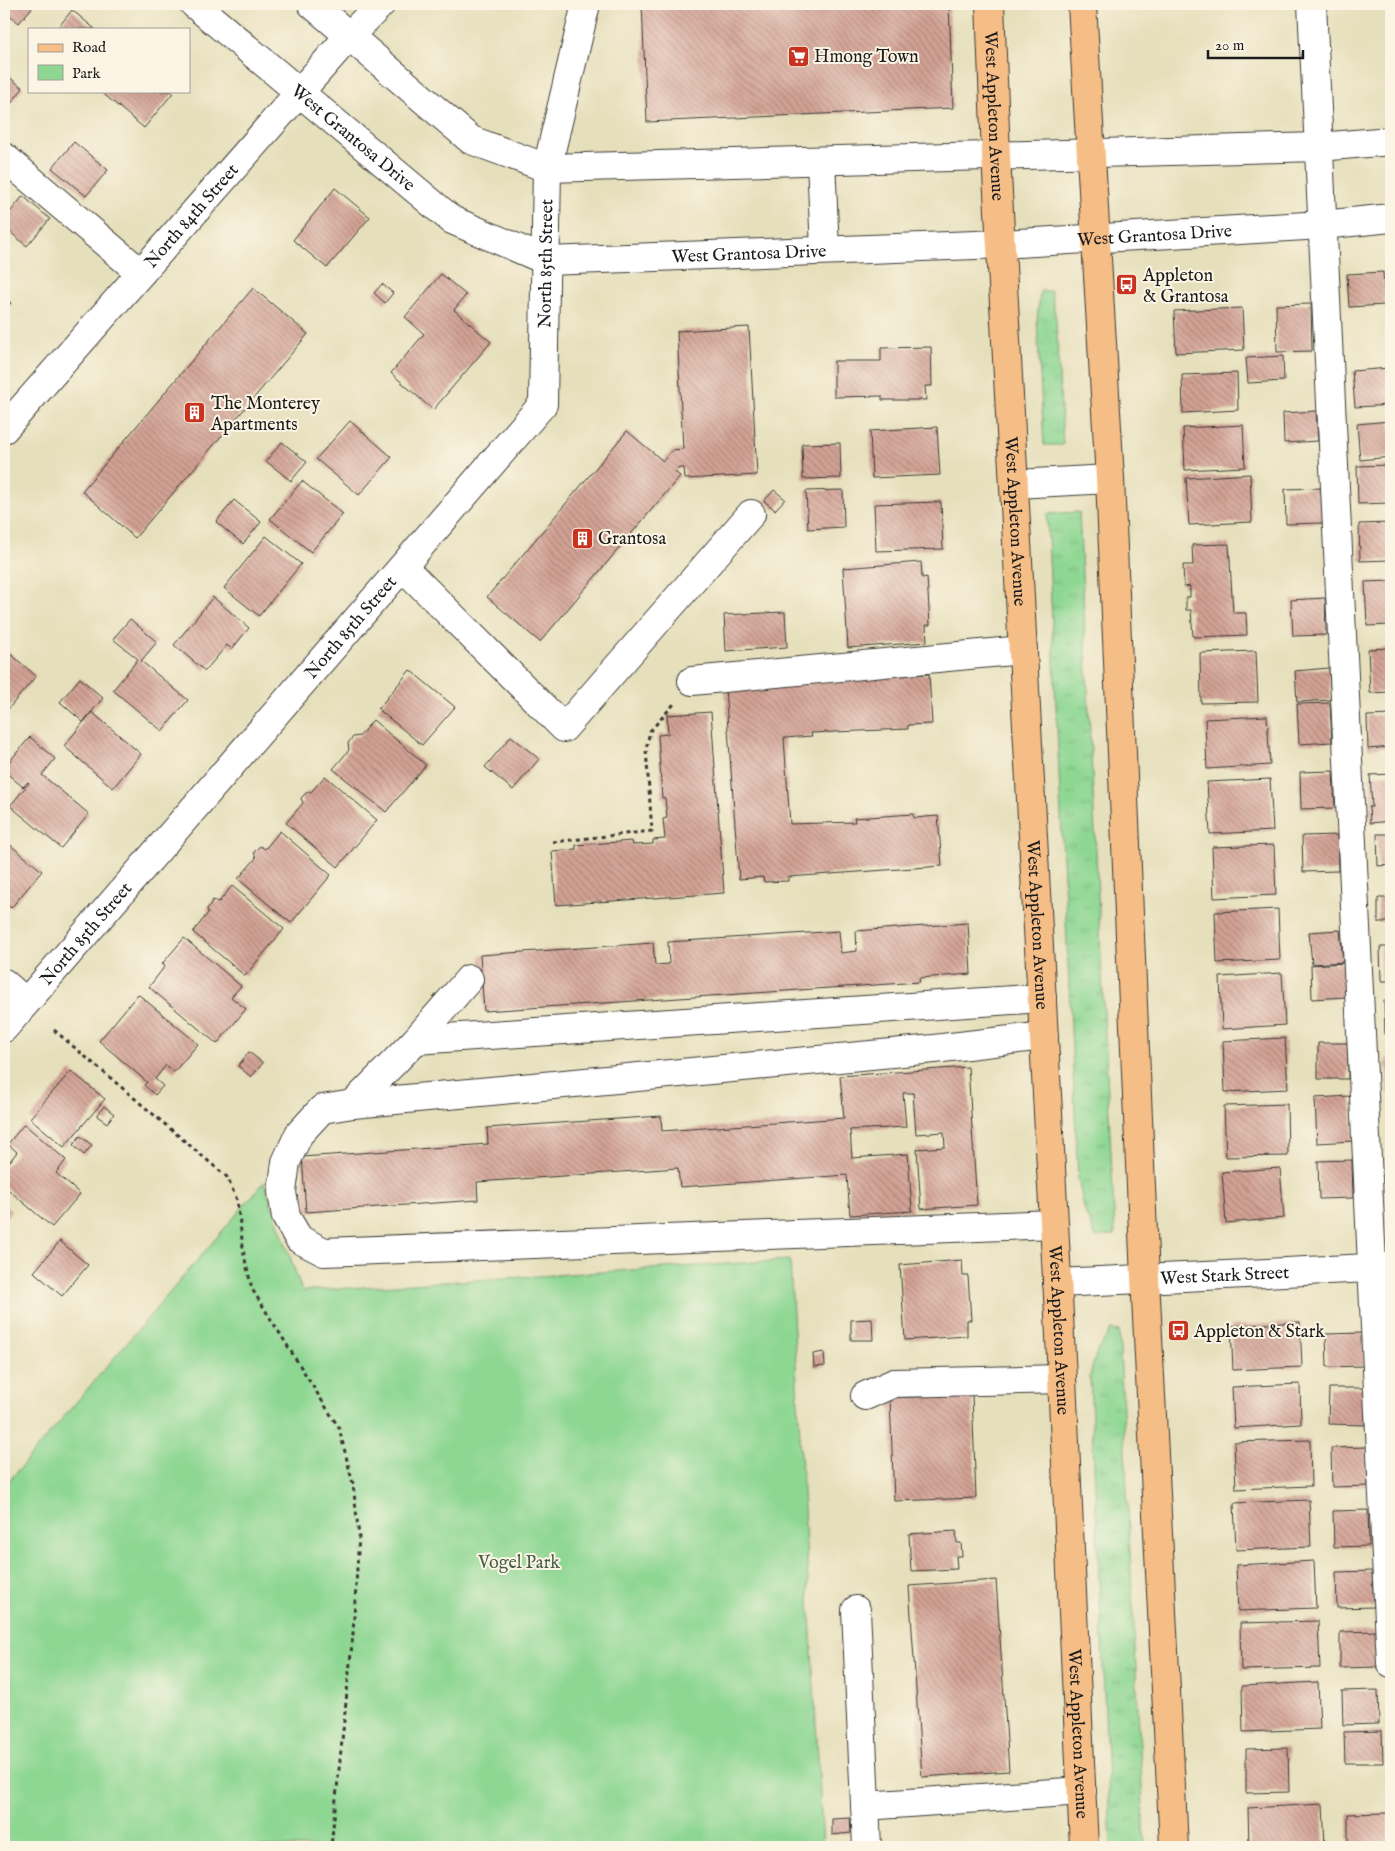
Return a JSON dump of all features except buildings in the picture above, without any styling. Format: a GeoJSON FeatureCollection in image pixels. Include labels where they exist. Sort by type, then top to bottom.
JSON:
{"type":"FeatureCollection","features":[{"type":"Feature","properties":{"kind":"main road","name":"West Appleton Avenue"},"geometry":{"type":"LineString","coordinates":[[990,4],[996,156],[1058,1283],[1084,1847]]}},
{"type":"Feature","properties":{"kind":"main road"},"geometry":{"type":"LineString","coordinates":[[1082,4],[1110,479],[1145,1278],[1174,1847]]}},
{"type":"Feature","properties":{"kind":"street","name":"West Grantosa Drive"},"geometry":{"type":"LineString","coordinates":[[194,4],[452,220],[546,261],[1002,244],[1322,225],[1391,218]]}},
{"type":"Feature","properties":{"kind":"street"},"geometry":{"type":"LineString","coordinates":[[312,4],[471,140],[547,168],[1318,147],[1391,141]]}},
{"type":"Feature","properties":{"kind":"street","name":"North 84th Street"},"geometry":{"type":"LineString","coordinates":[[4,429],[349,36],[381,4]]}},
{"type":"Feature","properties":{"kind":"street","name":"North 85th Street"},"geometry":{"type":"LineString","coordinates":[[4,1028],[543,404],[547,168],[586,4]]}},
{"type":"Feature","properties":{"kind":"street"},"geometry":{"type":"LineString","coordinates":[[1312,4],[1322,225],[1382,1267],[1391,1663]]}},
{"type":"Feature","properties":{"kind":"street"},"geometry":{"type":"LineString","coordinates":[[4,157],[141,273]]}},
{"type":"Feature","properties":{"kind":"street"},"geometry":{"type":"LineString","coordinates":[[821,161],[825,250]]}},
{"type":"Feature","properties":{"kind":"street"},"geometry":{"type":"LineString","coordinates":[[1015,484],[1110,479]]}},
{"type":"Feature","properties":{"kind":"street"},"geometry":{"type":"LineString","coordinates":[[403,567],[564,728],[750,514]]}},
{"type":"Feature","properties":{"kind":"street"},"geometry":{"type":"LineString","coordinates":[[692,681],[1023,650]]}},
{"type":"Feature","properties":{"kind":"street"},"geometry":{"type":"LineString","coordinates":[[353,1104],[416,1040],[469,979]]}},
{"type":"Feature","properties":{"kind":"street"},"geometry":{"type":"LineString","coordinates":[[4,983],[26,1002]]}},
{"type":"Feature","properties":{"kind":"street"},"geometry":{"type":"LineString","coordinates":[[416,1040],[1042,998]]}},
{"type":"Feature","properties":{"kind":"street"},"geometry":{"type":"LineString","coordinates":[[1044,1036],[934,1049],[353,1104],[322,1109],[299,1134],[286,1162],[282,1192],[286,1217],[299,1239],[324,1252],[1054,1224]]}},
{"type":"Feature","properties":{"kind":"street","name":"West Stark Street"},"geometry":{"type":"LineString","coordinates":[[1058,1283],[1382,1267]]}},
{"type":"Feature","properties":{"kind":"street"},"geometry":{"type":"LineString","coordinates":[[864,1396],[894,1383],[1062,1380]]}},
{"type":"Feature","properties":{"kind":"street"},"geometry":{"type":"LineString","coordinates":[[856,1610],[867,1847]]}},
{"type":"Feature","properties":{"kind":"street"},"geometry":{"type":"LineString","coordinates":[[866,1806],[1082,1791]]}},
{"type":"Feature","properties":{"kind":"path"},"geometry":{"type":"LineString","coordinates":[[553,842],[652,831],[646,749],[650,730],[692,681]]}},
{"type":"Feature","properties":{"kind":"path"},"geometry":{"type":"LineString","coordinates":[[54,1030],[227,1177],[237,1200],[244,1255],[252,1289],[339,1428],[353,1484],[360,1536],[353,1634],[331,1847]]}},
{"type":"Feature","properties":{"kind":"green space"},"geometry":{"type":"Polygon","coordinates":[[[1040,291],[1051,291],[1056,320],[1063,445],[1044,445],[1037,321],[1040,291]]]}},
{"type":"Feature","properties":{"kind":"green space"},"geometry":{"type":"Polygon","coordinates":[[[1079,512],[1115,1235],[1096,1237],[1085,1212],[1078,1179],[1047,514],[1079,512]]]}},
{"type":"Feature","properties":{"kind":"green space","name":"Vogel Park"},"geometry":{"type":"Polygon","coordinates":[[[264,1182],[302,1291],[790,1260],[823,1847],[4,1847],[4,1487],[264,1182]]]}},
{"type":"Feature","properties":{"kind":"green space"},"geometry":{"type":"Polygon","coordinates":[[[1111,1330],[1119,1331],[1145,1847],[1111,1847],[1090,1376],[1097,1351],[1111,1330]]]}},
{"type":"Feature","properties":{"kind":"place","name":"Hmong Town"},"geometry":{"type":"Point","coordinates":[798,56]}},
{"type":"Feature","properties":{"kind":"place","name":"Appleton & Grantosa"},"geometry":{"type":"Point","coordinates":[1127,285]}},
{"type":"Feature","properties":{"kind":"place","name":"The Monterey Apartments"},"geometry":{"type":"Point","coordinates":[195,413]}},
{"type":"Feature","properties":{"kind":"place","name":"Grantosa"},"geometry":{"type":"Point","coordinates":[582,538]}},
{"type":"Feature","properties":{"kind":"place","name":"Appleton & Stark"},"geometry":{"type":"Point","coordinates":[1178,1331]}}]}
